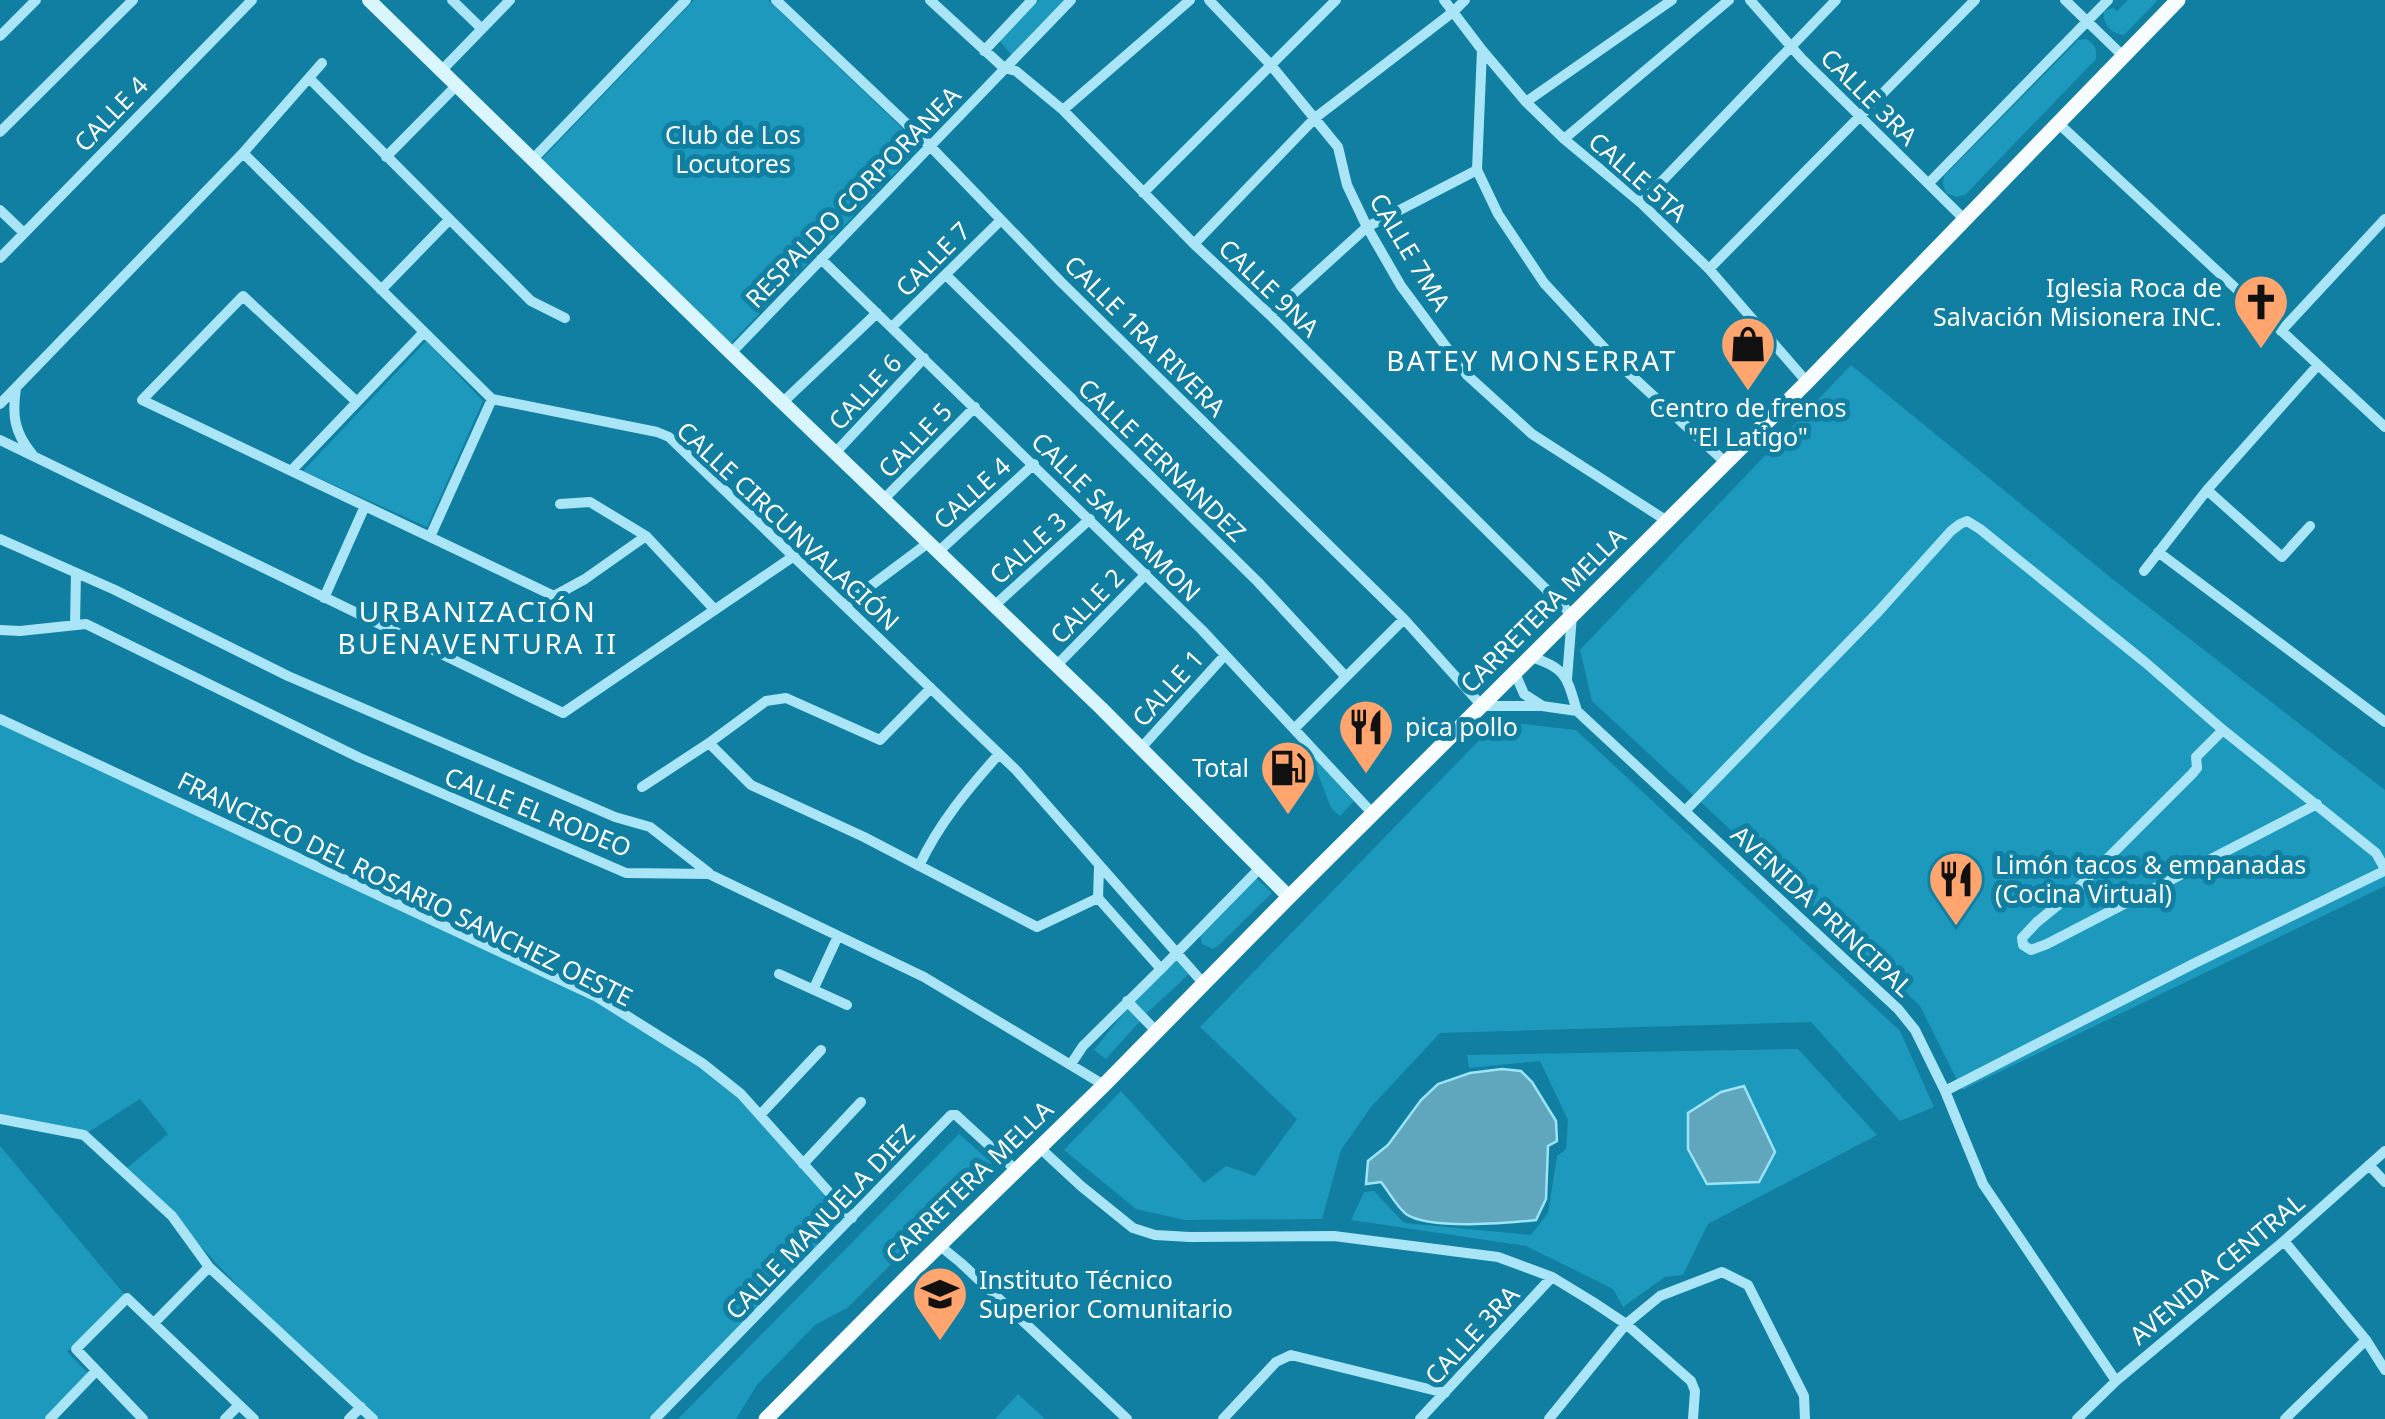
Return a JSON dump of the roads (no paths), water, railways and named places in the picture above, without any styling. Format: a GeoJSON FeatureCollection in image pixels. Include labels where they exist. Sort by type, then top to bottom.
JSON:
{"type":"FeatureCollection","features":[{"type":"Feature","properties":{"kind":"main road","name":"CARRETERA MELLA"},"geometry":{"type":"LineString","coordinates":[[766,1419],[1807,382],[2178,0]]}},
{"type":"Feature","properties":{"kind":"street"},"geometry":{"type":"LineString","coordinates":[[0,36],[36,0]]}},
{"type":"Feature","properties":{"kind":"street"},"geometry":{"type":"LineString","coordinates":[[0,132],[133,0]]}},
{"type":"Feature","properties":{"kind":"street"},"geometry":{"type":"LineString","coordinates":[[233,0],[243,10]]}},
{"type":"Feature","properties":{"kind":"street","name":"CALLE 4"},"geometry":{"type":"LineString","coordinates":[[0,258],[252,0]]}},
{"type":"Feature","properties":{"kind":"street"},"geometry":{"type":"LineString","coordinates":[[369,0],[1141,748],[1288,897]]}},
{"type":"Feature","properties":{"kind":"street"},"geometry":{"type":"LineString","coordinates":[[452,0],[482,29]]}},
{"type":"Feature","properties":{"kind":"street"},"geometry":{"type":"LineString","coordinates":[[442,70],[510,0]]}},
{"type":"Feature","properties":{"kind":"street"},"geometry":{"type":"LineString","coordinates":[[534,159],[686,0]]}},
{"type":"Feature","properties":{"kind":"street","name":"CALLE 1RA RIVERA"},"geometry":{"type":"LineString","coordinates":[[776,0],[930,146],[1061,282],[1404,619],[1482,706]]}},
{"type":"Feature","properties":{"kind":"street","name":"CALLE 9NA"},"geometry":{"type":"LineString","coordinates":[[930,0],[1004,68],[1016,71],[1063,110],[1572,616]]}},
{"type":"Feature","properties":{"kind":"street"},"geometry":{"type":"LineString","coordinates":[[984,51],[1032,0]]}},
{"type":"Feature","properties":{"kind":"street","name":"RESPALDO CORPORANEA"},"geometry":{"type":"LineString","coordinates":[[731,353],[1071,0]]}},
{"type":"Feature","properties":{"kind":"street"},"geometry":{"type":"LineString","coordinates":[[1063,110],[1190,0]]}},
{"type":"Feature","properties":{"kind":"street","name":"CALLE 7MA"},"geometry":{"type":"LineString","coordinates":[[1209,0],[1270,64],[1338,147],[1347,185],[1367,227],[1401,286],[1467,375],[1532,434],[1668,521]]}},
{"type":"Feature","properties":{"kind":"street"},"geometry":{"type":"LineString","coordinates":[[1143,192],[1336,0]]}},
{"type":"Feature","properties":{"kind":"street","name":"CALLE 5TA"},"geometry":{"type":"LineString","coordinates":[[1444,0],[1526,102],[1641,202],[1709,269],[1807,382]]}},
{"type":"Feature","properties":{"kind":"street"},"geometry":{"type":"LineString","coordinates":[[1194,244],[1315,118],[1464,0]]}},
{"type":"Feature","properties":{"kind":"street"},"geometry":{"type":"LineString","coordinates":[[1526,102],[1672,0]]}},
{"type":"Feature","properties":{"kind":"street"},"geometry":{"type":"LineString","coordinates":[[1564,139],[1729,0]]}},
{"type":"Feature","properties":{"kind":"street","name":"CALLE 3RA"},"geometry":{"type":"LineString","coordinates":[[1750,0],[1858,116],[1964,219]]}},
{"type":"Feature","properties":{"kind":"street"},"geometry":{"type":"LineString","coordinates":[[1641,202],[1836,0]]}},
{"type":"Feature","properties":{"kind":"street"},"geometry":{"type":"LineString","coordinates":[[1709,269],[1975,0]]}},
{"type":"Feature","properties":{"kind":"street"},"geometry":{"type":"LineString","coordinates":[[2065,0],[2123,56]]}},
{"type":"Feature","properties":{"kind":"street"},"geometry":{"type":"LineString","coordinates":[[1928,184],[2108,0]]}},
{"type":"Feature","properties":{"kind":"street"},"geometry":{"type":"LineString","coordinates":[[1482,50],[1477,170],[1498,214],[1544,284],[1621,366],[1725,462]]}},
{"type":"Feature","properties":{"kind":"street"},"geometry":{"type":"LineString","coordinates":[[0,404],[242,153],[322,64]]}},
{"type":"Feature","properties":{"kind":"street"},"geometry":{"type":"LineString","coordinates":[[310,79],[531,302],[565,318]]}},
{"type":"Feature","properties":{"kind":"street"},"geometry":{"type":"LineString","coordinates":[[386,157],[457,85]]}},
{"type":"Feature","properties":{"kind":"street"},"geometry":{"type":"LineString","coordinates":[[2058,122],[2385,426]]}},
{"type":"Feature","properties":{"kind":"street"},"geometry":{"type":"LineString","coordinates":[[242,153],[492,399],[430,537]]}},
{"type":"Feature","properties":{"kind":"street"},"geometry":{"type":"LineString","coordinates":[[1270,316],[1367,227],[1477,170]]}},
{"type":"Feature","properties":{"kind":"street"},"geometry":{"type":"LineString","coordinates":[[0,210],[24,233]]}},
{"type":"Feature","properties":{"kind":"street"},"geometry":{"type":"LineString","coordinates":[[2281,331],[2385,219]]}},
{"type":"Feature","properties":{"kind":"street"},"geometry":{"type":"LineString","coordinates":[[381,290],[449,220]]}},
{"type":"Feature","properties":{"kind":"street","name":"CALLE 7"},"geometry":{"type":"LineString","coordinates":[[892,328],[1002,220]]}},
{"type":"Feature","properties":{"kind":"street","name":"CALLE SAN RAMON"},"geometry":{"type":"LineString","coordinates":[[822,259],[1146,574],[1373,814]]}},
{"type":"Feature","properties":{"kind":"street","name":"CALLE FERNANDEZ"},"geometry":{"type":"LineString","coordinates":[[946,274],[1258,582],[1346,678]]}},
{"type":"Feature","properties":{"kind":"street"},"geometry":{"type":"LineString","coordinates":[[357,402],[243,296],[142,400],[554,596],[646,536]]}},
{"type":"Feature","properties":{"kind":"street","name":"CALLE 7"},"geometry":{"type":"LineString","coordinates":[[782,402],[877,312]]}},
{"type":"Feature","properties":{"kind":"street"},"geometry":{"type":"LineString","coordinates":[[291,471],[424,332]]}},
{"type":"Feature","properties":{"kind":"street","name":"CALLE 6"},"geometry":{"type":"LineString","coordinates":[[835,453],[924,358]]}},
{"type":"Feature","properties":{"kind":"street"},"geometry":{"type":"LineString","coordinates":[[2144,571],[2207,490],[2318,365]]}},
{"type":"Feature","properties":{"kind":"street"},"geometry":{"type":"LineString","coordinates":[[16,388],[13,409],[19,438],[36,459]]}},
{"type":"Feature","properties":{"kind":"street","name":"CALLE CIRCUNVALACIÓN"},"geometry":{"type":"LineString","coordinates":[[492,399],[664,434],[1016,770],[1204,984]]}},
{"type":"Feature","properties":{"kind":"street","name":"CALLE 5"},"geometry":{"type":"LineString","coordinates":[[884,500],[974,407]]}},
{"type":"Feature","properties":{"kind":"street"},"geometry":{"type":"LineString","coordinates":[[0,440],[563,714],[794,556]]}},
{"type":"Feature","properties":{"kind":"street","name":"CALLE 4"},"geometry":{"type":"LineString","coordinates":[[845,605],[933,547],[1034,464]]}},
{"type":"Feature","properties":{"kind":"street"},"geometry":{"type":"LineString","coordinates":[[2207,490],[2282,556],[2310,526]]}},
{"type":"Feature","properties":{"kind":"street"},"geometry":{"type":"LineString","coordinates":[[560,504],[590,502],[646,536],[715,610]]}},
{"type":"Feature","properties":{"kind":"street"},"geometry":{"type":"LineString","coordinates":[[324,598],[365,506]]}},
{"type":"Feature","properties":{"kind":"street","name":"CALLE 3"},"geometry":{"type":"LineString","coordinates":[[994,606],[1090,518]]}},
{"type":"Feature","properties":{"kind":"street"},"geometry":{"type":"LineString","coordinates":[[1685,811],[1878,612],[1951,530],[1967,521],[2317,804],[2376,853],[2384,866],[2382,872],[1945,1091]]}},
{"type":"Feature","properties":{"kind":"street"},"geometry":{"type":"LineString","coordinates":[[0,539],[300,682],[599,810],[650,827],[710,874]]}},
{"type":"Feature","properties":{"kind":"street"},"geometry":{"type":"LineString","coordinates":[[2158,552],[2382,720],[2385,706]]}},
{"type":"Feature","properties":{"kind":"street"},"geometry":{"type":"LineString","coordinates":[[75,625],[76,572]]}},
{"type":"Feature","properties":{"kind":"street","name":"CALLE 2"},"geometry":{"type":"LineString","coordinates":[[1056,666],[1146,574]]}},
{"type":"Feature","properties":{"kind":"street"},"geometry":{"type":"LineString","coordinates":[[1567,678],[1572,616]]}},
{"type":"Feature","properties":{"kind":"street"},"geometry":{"type":"LineString","coordinates":[[1295,728],[1404,619]]}},
{"type":"Feature","properties":{"kind":"street","name":"CALLE EL RODEO"},"geometry":{"type":"LineString","coordinates":[[0,630],[86,624],[360,758],[626,873],[710,874],[924,977],[1104,1085]]}},
{"type":"Feature","properties":{"kind":"street","name":"CALLE 1"},"geometry":{"type":"LineString","coordinates":[[1141,748],[1225,654]]}},
{"type":"Feature","properties":{"kind":"street"},"geometry":{"type":"LineString","coordinates":[[1482,706],[1542,706],[1578,711],[1560,669],[1531,657]]}},
{"type":"Feature","properties":{"kind":"street"},"geometry":{"type":"LineString","coordinates":[[1515,673],[1524,694],[1542,706]]}},
{"type":"Feature","properties":{"kind":"street"},"geometry":{"type":"LineString","coordinates":[[642,786],[766,701],[786,698],[880,740],[930,688]]}},
{"type":"Feature","properties":{"kind":"street","name":"AVENIDA PRINCIPAL"},"geometry":{"type":"LineString","coordinates":[[1578,711],[1898,1008],[1914,1030],[1945,1091],[1984,1184],[2116,1381]]}},
{"type":"Feature","properties":{"kind":"street","name":"FRANCISCO DEL ROSARIO SANCHEZ OESTE"},"geometry":{"type":"LineString","coordinates":[[0,719],[597,997],[702,1064],[741,1094],[852,1218]]}},
{"type":"Feature","properties":{"kind":"street"},"geometry":{"type":"LineString","coordinates":[[2222,730],[2196,756],[2197,768],[2192,774],[2073,893],[2037,922],[2022,938],[2023,945],[2031,950],[2047,944],[2317,804]]}},
{"type":"Feature","properties":{"kind":"street"},"geometry":{"type":"LineString","coordinates":[[709,743],[751,785],[1037,927],[1098,898]]}},
{"type":"Feature","properties":{"kind":"street"},"geometry":{"type":"LineString","coordinates":[[918,866],[956,803],[999,754]]}},
{"type":"Feature","properties":{"kind":"street"},"geometry":{"type":"LineString","coordinates":[[1072,1064],[1083,1046],[1261,867]]}},
{"type":"Feature","properties":{"kind":"street"},"geometry":{"type":"LineString","coordinates":[[1100,868],[1098,898],[1161,969]]}},
{"type":"Feature","properties":{"kind":"street"},"geometry":{"type":"LineString","coordinates":[[814,988],[838,936]]}},
{"type":"Feature","properties":{"kind":"street"},"geometry":{"type":"LineString","coordinates":[[779,974],[847,1005]]}},
{"type":"Feature","properties":{"kind":"street"},"geometry":{"type":"LineString","coordinates":[[1127,1001],[1157,1032]]}},
{"type":"Feature","properties":{"kind":"street"},"geometry":{"type":"LineString","coordinates":[[760,1115],[821,1050]]}},
{"type":"Feature","properties":{"kind":"street"},"geometry":{"type":"LineString","coordinates":[[803,1164],[861,1102]]}},
{"type":"Feature","properties":{"kind":"street","name":"CALLE MANUELA DIEZ"},"geometry":{"type":"LineString","coordinates":[[656,1419],[954,1114],[1017,1171]]}},
{"type":"Feature","properties":{"kind":"street"},"geometry":{"type":"LineString","coordinates":[[0,1119],[84,1134],[172,1216],[209,1267],[374,1419]]}},
{"type":"Feature","properties":{"kind":"street"},"geometry":{"type":"LineString","coordinates":[[1040,1148],[1133,1228],[1155,1235],[1334,1236],[1498,1257],[1552,1277],[1626,1324],[1691,1382],[1695,1392],[1693,1419]]}},
{"type":"Feature","properties":{"kind":"street","name":"AVENIDA CENTRAL"},"geometry":{"type":"LineString","coordinates":[[2076,1419],[2385,1151]]}},
{"type":"Feature","properties":{"kind":"street"},"geometry":{"type":"LineString","coordinates":[[2369,1164],[2385,1182]]}},
{"type":"Feature","properties":{"kind":"street"},"geometry":{"type":"LineString","coordinates":[[2284,1241],[2366,1340],[2385,1370]]}},
{"type":"Feature","properties":{"kind":"street"},"geometry":{"type":"LineString","coordinates":[[939,1245],[1126,1419]]}},
{"type":"Feature","properties":{"kind":"street"},"geometry":{"type":"LineString","coordinates":[[154,1323],[209,1267]]}},
{"type":"Feature","properties":{"kind":"street"},"geometry":{"type":"LineString","coordinates":[[1549,1419],[1626,1324],[1660,1296],[1722,1272],[1748,1285],[1804,1396],[1805,1419]]}},
{"type":"Feature","properties":{"kind":"street","name":"CALLE 3RA"},"geometry":{"type":"LineString","coordinates":[[1420,1419],[1552,1277]]}},
{"type":"Feature","properties":{"kind":"street"},"geometry":{"type":"LineString","coordinates":[[144,1419],[76,1350],[126,1298],[254,1419]]}},
{"type":"Feature","properties":{"kind":"street"},"geometry":{"type":"LineString","coordinates":[[2285,1419],[2366,1340]]}},
{"type":"Feature","properties":{"kind":"street"},"geometry":{"type":"LineString","coordinates":[[1223,1419],[1276,1362],[1291,1355],[1445,1393]]}},
{"type":"Feature","properties":{"kind":"street"},"geometry":{"type":"LineString","coordinates":[[50,1419],[96,1372]]}},
{"type":"Feature","properties":{"kind":"street"},"geometry":{"type":"LineString","coordinates":[[225,1419],[239,1405]]}},
{"type":"Feature","properties":{"kind":"street"},"geometry":{"type":"LineString","coordinates":[[349,1419],[361,1406]]}},
{"type":"Feature","properties":{"kind":"street"},"geometry":{"type":"LineString","coordinates":[[1561,1406],[1561,1419]]}},
{"type":"Feature","properties":{"kind":"place","name":"Iglesia Roca de Salvación Misionera INC."},"geometry":{"type":"Point","coordinates":[2261,351]}},
{"type":"Feature","properties":{"kind":"place","name":"Centro de frenos \"El Latigo\""},"geometry":{"type":"Point","coordinates":[1748,393]}},
{"type":"Feature","properties":{"kind":"place","name":"pica pollo"},"geometry":{"type":"Point","coordinates":[1366,776]}},
{"type":"Feature","properties":{"kind":"place","name":"Total"},"geometry":{"type":"Point","coordinates":[1288,817]}},
{"type":"Feature","properties":{"kind":"place","name":"Limón tacos & empanadas (Cocina Virtual)"},"geometry":{"type":"Point","coordinates":[1956,928]}},
{"type":"Feature","properties":{"kind":"place","name":"Instituto Técnico Superior Comunitario"},"geometry":{"type":"Point","coordinates":[940,1343]}},
{"type":"Feature","properties":{"kind":"district","name":"BATEY MONSERRAT"},"geometry":{"type":"Point","coordinates":[1532,361]}},
{"type":"Feature","properties":{"kind":"district","name":"URBANIZACIÓN BUENAVENTURA II"},"geometry":{"type":"Point","coordinates":[478,628]}},
{"type":"Feature","properties":{"kind":"park label","name":"Club de Los Locutores"},"geometry":{"type":"Point","coordinates":[733,150]}}]}
